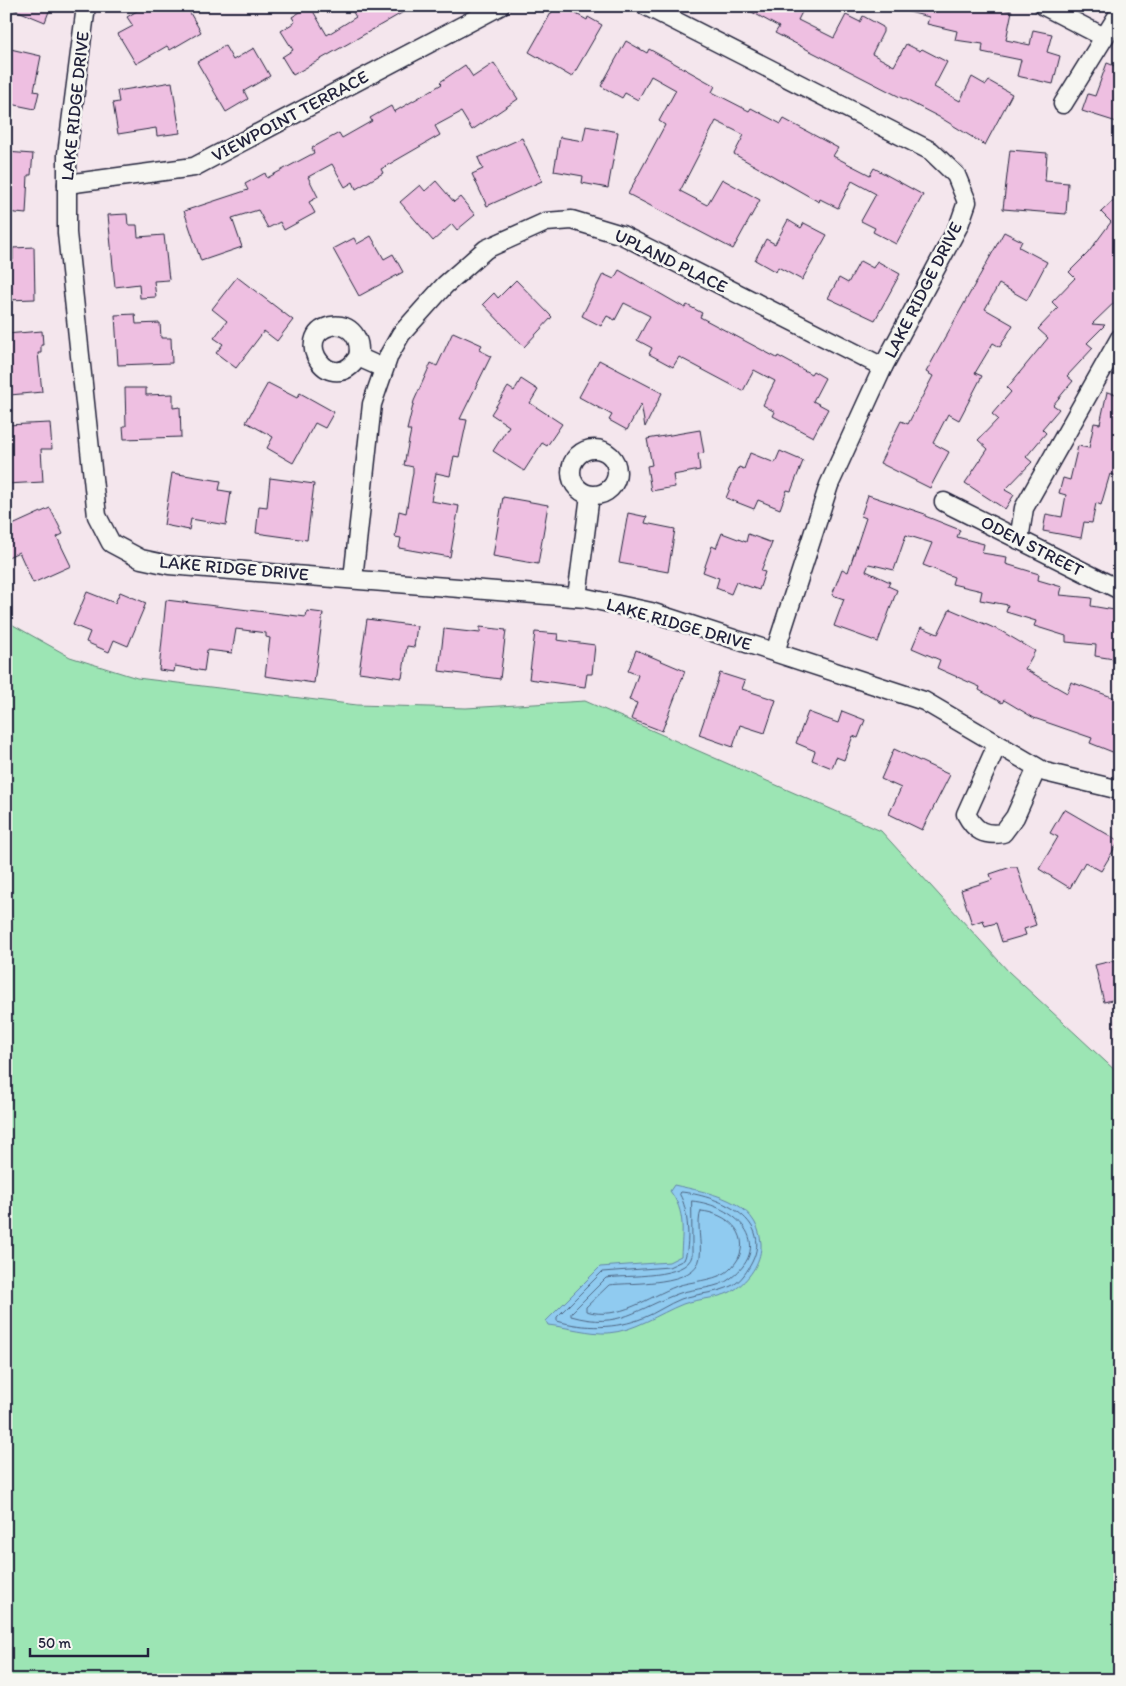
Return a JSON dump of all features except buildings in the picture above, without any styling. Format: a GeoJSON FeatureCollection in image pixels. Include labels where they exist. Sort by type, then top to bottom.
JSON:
{"type":"FeatureCollection","features":[{"type":"Feature","properties":{"kind":"street","name":"LAKE RIDGE DRIVE"},"geometry":{"type":"LineString","coordinates":[[86,6],[67,154],[67,234],[97,516],[111,543],[141,559],[169,565],[577,597],[651,612],[924,701],[1045,772],[1120,790]]}},
{"type":"Feature","properties":{"kind":"street","name":"VIEWPOINT TERRACE"},"geometry":{"type":"LineString","coordinates":[[67,184],[194,167],[500,6]]}},
{"type":"Feature","properties":{"kind":"street","name":"LAKE RIDGE DRIVE"},"geometry":{"type":"LineString","coordinates":[[646,6],[931,151],[956,175],[967,202],[959,225],[884,367],[829,485],[775,652]]}},
{"type":"Feature","properties":{"kind":"street"},"geometry":{"type":"LineString","coordinates":[[1044,6],[1104,37]]}},
{"type":"Feature","properties":{"kind":"street"},"geometry":{"type":"LineString","coordinates":[[1063,104],[1120,12]]}},
{"type":"Feature","properties":{"kind":"street","name":"UPLAND PLACE"},"geometry":{"type":"LineString","coordinates":[[353,579],[372,404],[384,368],[401,334],[445,285],[486,249],[546,222],[572,220],[622,235],[884,367]]}},
{"type":"Feature","properties":{"kind":"street"},"geometry":{"type":"LineString","coordinates":[[1019,540],[1024,508],[1120,338]]}},
{"type":"Feature","properties":{"kind":"street"},"geometry":{"type":"LineString","coordinates":[[358,357],[384,368]]}},
{"type":"Feature","properties":{"kind":"street"},"geometry":{"type":"LineString","coordinates":[[577,597],[590,495]]}},
{"type":"Feature","properties":{"kind":"street","name":"ODEN STREET"},"geometry":{"type":"LineString","coordinates":[[944,502],[1120,590]]}},
{"type":"Feature","properties":{"kind":"street"},"geometry":{"type":"LineString","coordinates":[[997,745],[966,814],[973,826],[981,833],[992,835],[1004,833],[1015,817],[1038,768]]}},
{"type":"Feature","properties":{"kind":"green space"},"geometry":{"type":"Polygon","coordinates":[[[6,621],[70,657],[137,678],[357,705],[466,708],[585,701],[881,831],[1009,972],[1120,1075],[1120,1680],[6,1680],[6,621]]]}},
{"type":"Feature","properties":{"kind":"water"},"geometry":{"type":"Polygon","coordinates":[[[674,1185],[702,1191],[729,1200],[751,1216],[758,1228],[761,1249],[758,1262],[747,1279],[731,1292],[683,1304],[637,1326],[618,1332],[594,1332],[548,1325],[546,1321],[600,1267],[669,1262],[681,1256],[681,1214],[679,1206],[670,1191],[674,1185]]]}}]}
